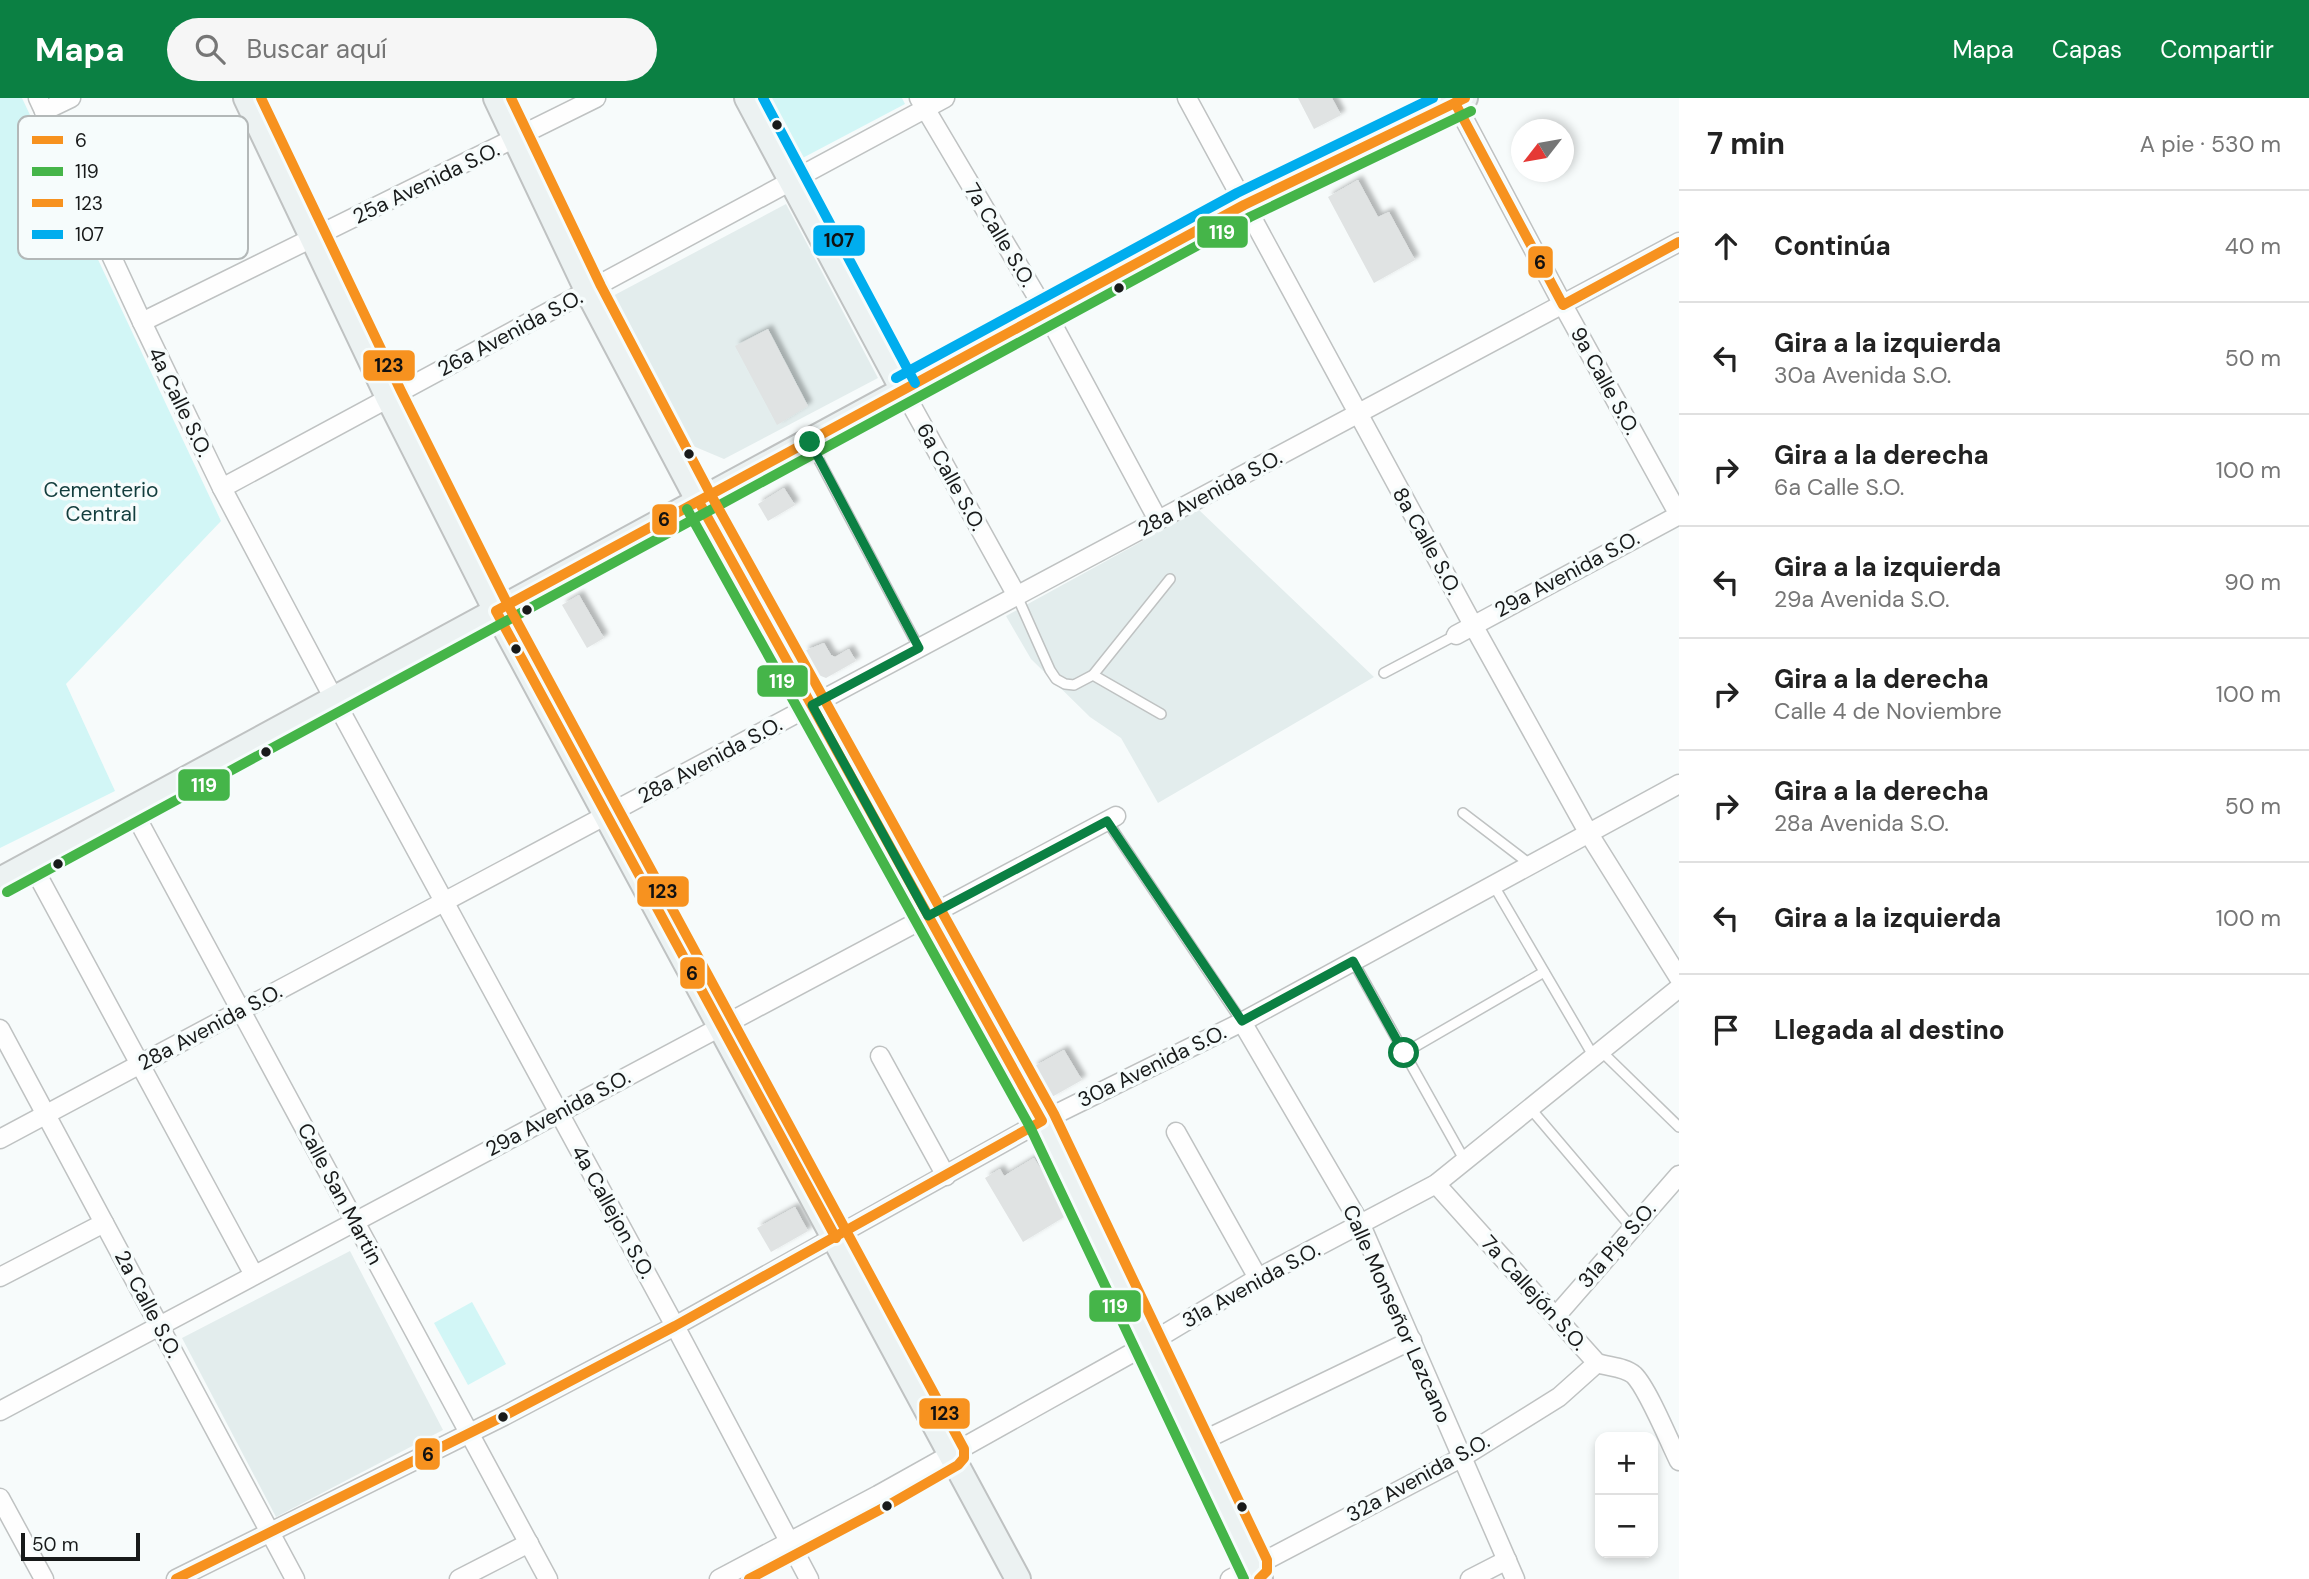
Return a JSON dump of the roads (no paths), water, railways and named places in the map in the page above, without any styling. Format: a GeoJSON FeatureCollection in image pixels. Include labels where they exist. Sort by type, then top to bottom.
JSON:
{"type":"FeatureCollection","features":[{"type":"Feature","properties":{"kind":"street"},"geometry":{"type":"LineString","coordinates":[[41,105],[71,98]]}},
{"type":"Feature","properties":{"kind":"street"},"geometry":{"type":"LineString","coordinates":[[246,98],[388,397],[496,611],[1018,1579]]}},
{"type":"Feature","properties":{"kind":"street"},"geometry":{"type":"LineString","coordinates":[[496,98],[588,292],[699,502],[1042,1121],[1257,1572]]}},
{"type":"Feature","properties":{"kind":"street","name":"25a Avenida S.O."},"geometry":{"type":"LineString","coordinates":[[142,322],[596,98]]}},
{"type":"Feature","properties":{"kind":"street","name":"6a Calle S.O."},"geometry":{"type":"LineString","coordinates":[[747,98],[1017,596]]}},
{"type":"Feature","properties":{"kind":"street","name":"26a Avenida S.O."},"geometry":{"type":"LineString","coordinates":[[222,488],[792,181],[922,104],[945,98]]}},
{"type":"Feature","properties":{"kind":"street","name":"8a Calle S.O."},"geometry":{"type":"LineString","coordinates":[[1187,98],[1589,834],[1679,978]]}},
{"type":"Feature","properties":{"kind":"street"},"geometry":{"type":"LineString","coordinates":[[0,880],[1244,205],[1458,100]]}},
{"type":"Feature","properties":{"kind":"street","name":"9a Calle S.O."},"geometry":{"type":"LineString","coordinates":[[1458,100],[1563,305],[1679,515]]}},
{"type":"Feature","properties":{"kind":"street","name":"7a Calle S.O."},"geometry":{"type":"LineString","coordinates":[[922,104],[1046,312],[1158,520]]}},
{"type":"Feature","properties":{"kind":"street","name":"28a Avenida S.O."},"geometry":{"type":"LineString","coordinates":[[0,1139],[1679,242]]}},
{"type":"Feature","properties":{"kind":"street","name":"4a Calle S.O."},"geometry":{"type":"LineString","coordinates":[[113,259],[222,488],[334,699]]}},
{"type":"Feature","properties":{"kind":"street","name":"29a Avenida S.O."},"geometry":{"type":"LineString","coordinates":[[1456,635],[1679,515]]}},
{"type":"Feature","properties":{"kind":"street","name":"4a Callejon S.O."},"geometry":{"type":"LineString","coordinates":[[334,699],[675,1326],[809,1579]]}},
{"type":"Feature","properties":{"kind":"street","name":"30a Avenida S.O."},"geometry":{"type":"LineString","coordinates":[[176,1579],[469,1433],[675,1326],[1042,1121],[1242,1021],[1679,784]]}},
{"type":"Feature","properties":{"kind":"street","name":"Calle San Martin"},"geometry":{"type":"LineString","coordinates":[[132,809],[548,1579]]}},
{"type":"Feature","properties":{"kind":"street","name":"29a Avenida S.O."},"geometry":{"type":"LineString","coordinates":[[0,1411],[1112,818]]}},
{"type":"Feature","properties":{"kind":"street"},"geometry":{"type":"LineString","coordinates":[[31,863],[254,1275]]}},
{"type":"Feature","properties":{"kind":"street","name":"31a Avenida S.O."},"geometry":{"type":"LineString","coordinates":[[719,1579],[878,1495],[1148,1344],[1258,1278],[1436,1184],[1679,988]]}},
{"type":"Feature","properties":{"kind":"street","name":"Calle Monseñor Lezcano"},"geometry":{"type":"LineString","coordinates":[[1242,1021],[1361,1225],[1515,1579]]}},
{"type":"Feature","properties":{"kind":"street","name":"2a Calle S.O."},"geometry":{"type":"LineString","coordinates":[[0,1029],[295,1579]]}},
{"type":"Feature","properties":{"kind":"street"},"geometry":{"type":"LineString","coordinates":[[880,1056],[946,1176]]}},
{"type":"Feature","properties":{"kind":"street"},"geometry":{"type":"LineString","coordinates":[[1176,1132],[1258,1278]]}},
{"type":"Feature","properties":{"kind":"street","name":"31a Pje S.O."},"geometry":{"type":"LineString","coordinates":[[1556,1317],[1679,1175]]}},
{"type":"Feature","properties":{"kind":"street","name":"7a Callejón S.O."},"geometry":{"type":"LineString","coordinates":[[1436,1184],[1597,1363],[1621,1368],[1633,1374],[1679,1461]]}},
{"type":"Feature","properties":{"kind":"street"},"geometry":{"type":"LineString","coordinates":[[0,1277],[104,1223]]}},
{"type":"Feature","properties":{"kind":"street"},"geometry":{"type":"LineString","coordinates":[[1196,1444],[1412,1340]]}},
{"type":"Feature","properties":{"kind":"street","name":"32a Avenida S.O."},"geometry":{"type":"LineString","coordinates":[[1230,1579],[1257,1572],[1461,1458],[1559,1396],[1597,1363]]}},
{"type":"Feature","properties":{"kind":"street"},"geometry":{"type":"LineString","coordinates":[[0,1498],[44,1579]]}},
{"type":"Feature","properties":{"kind":"street"},"geometry":{"type":"LineString","coordinates":[[458,1579],[528,1543]]}},
{"type":"Feature","properties":{"kind":"street"},"geometry":{"type":"LineString","coordinates":[[1470,1579],[1507,1560]]}},
{"type":"Feature","properties":{"kind":"lane"},"geometry":{"type":"LineString","coordinates":[[810,442],[919,648]]}},
{"type":"Feature","properties":{"kind":"lane"},"geometry":{"type":"LineString","coordinates":[[1017,596],[1049,670],[1056,679],[1074,685],[1093,675],[1170,579]]}},
{"type":"Feature","properties":{"kind":"lane"},"geometry":{"type":"LineString","coordinates":[[1384,673],[1456,635]]}},
{"type":"Feature","properties":{"kind":"lane"},"geometry":{"type":"LineString","coordinates":[[1093,675],[1161,714]]}},
{"type":"Feature","properties":{"kind":"lane"},"geometry":{"type":"LineString","coordinates":[[1462,813],[1531,865]]}},
{"type":"Feature","properties":{"kind":"lane"},"geometry":{"type":"LineString","coordinates":[[1112,818],[1242,1021]]}},
{"type":"Feature","properties":{"kind":"lane"},"geometry":{"type":"LineString","coordinates":[[1494,886],[1544,972],[1598,1054],[1679,1127]]}},
{"type":"Feature","properties":{"kind":"lane"},"geometry":{"type":"LineString","coordinates":[[1353,961],[1465,1161]]}},
{"type":"Feature","properties":{"kind":"lane"},"geometry":{"type":"LineString","coordinates":[[1404,1053],[1544,972]]}},
{"type":"Feature","properties":{"kind":"lane"},"geometry":{"type":"LineString","coordinates":[[1530,1108],[1632,1228]]}},
{"type":"Feature","properties":{"kind":"park label","name":"Cementerio Central"},"geometry":{"type":"Point","coordinates":[101,502]}}]}
